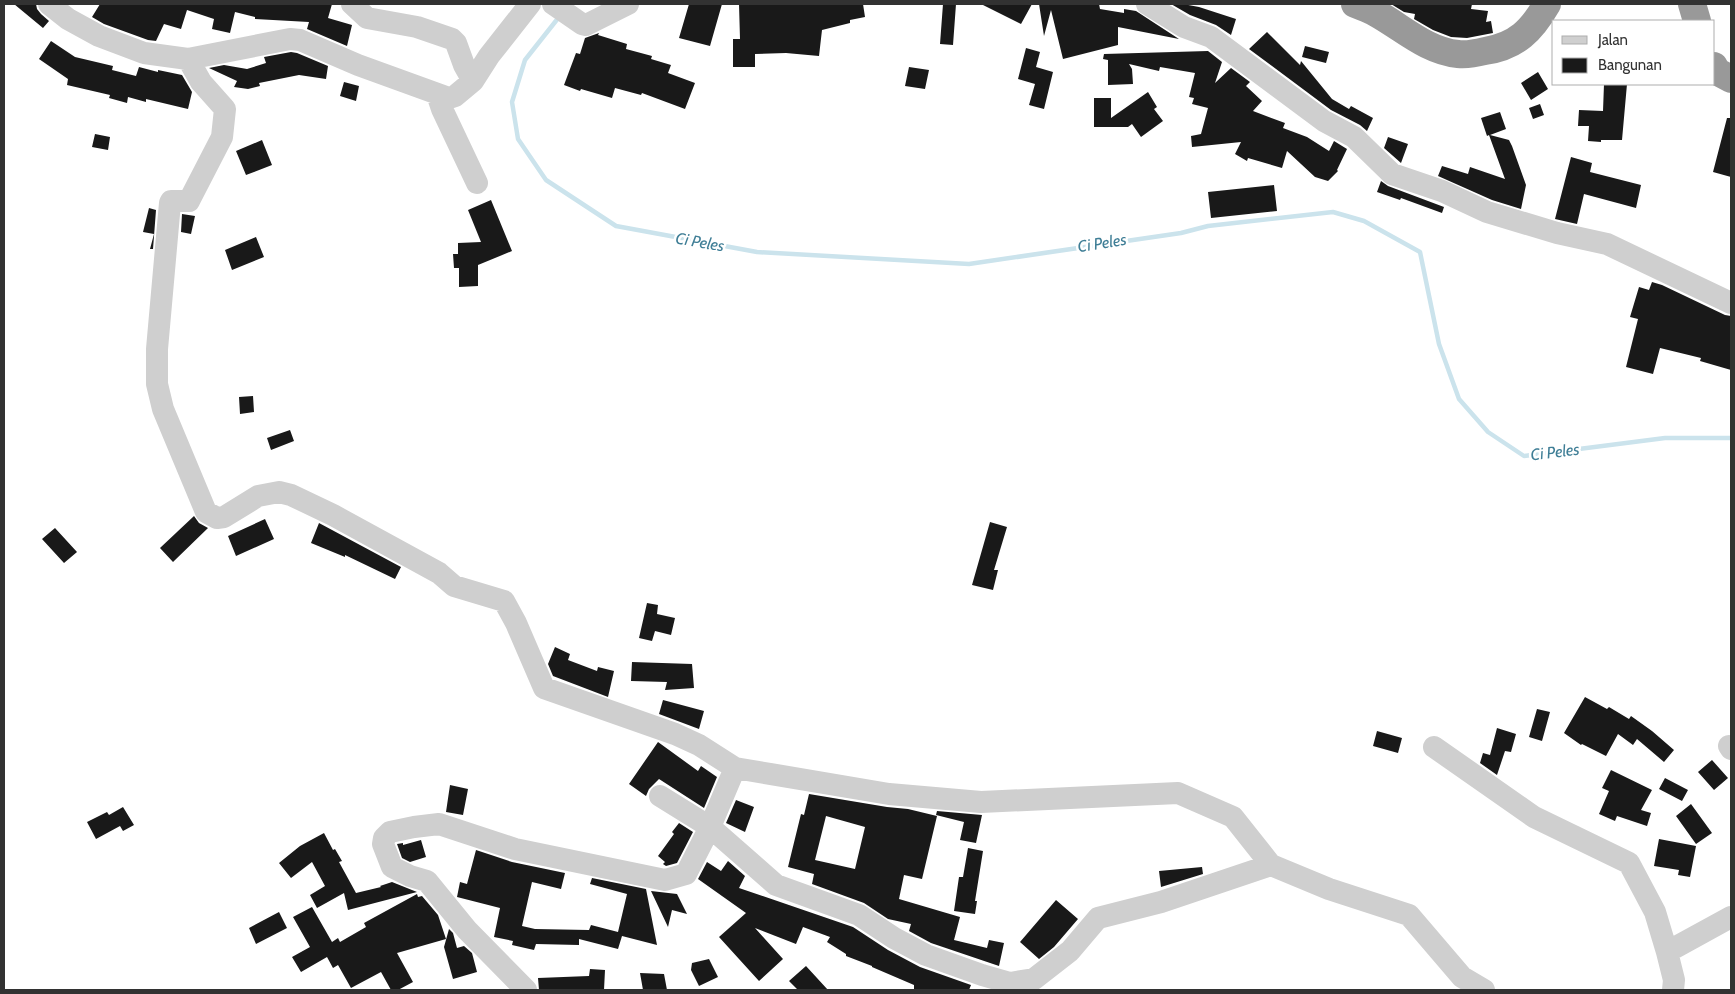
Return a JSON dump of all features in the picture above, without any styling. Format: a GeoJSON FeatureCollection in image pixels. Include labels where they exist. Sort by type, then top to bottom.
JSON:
{"type":"FeatureCollection","features":[{"type":"Feature","properties":{"kind":"highway"},"geometry":{"type":"LineString","coordinates":[[1355,4],[1375,12],[1418,40],[1444,52],[1460,55],[1496,50],[1512,43],[1526,34],[1547,4]]}},
{"type":"Feature","properties":{"kind":"highway"},"geometry":{"type":"LineString","coordinates":[[1692,4],[1697,20]]}},
{"type":"Feature","properties":{"kind":"highway"},"geometry":{"type":"LineString","coordinates":[[1715,68],[1716,71],[1731,79]]}},
{"type":"Feature","properties":{"kind":"street"},"geometry":{"type":"LineString","coordinates":[[49,4],[68,19],[99,36],[144,53],[188,59],[290,39],[300,40],[358,65],[449,98],[473,81],[489,56],[530,4]]}},
{"type":"Feature","properties":{"kind":"street"},"geometry":{"type":"LineString","coordinates":[[352,4],[368,18],[416,27],[452,39],[456,43],[464,65],[473,81]]}},
{"type":"Feature","properties":{"kind":"street"},"geometry":{"type":"LineString","coordinates":[[553,4],[582,24],[589,24],[628,4]]}},
{"type":"Feature","properties":{"kind":"street"},"geometry":{"type":"LineString","coordinates":[[1147,4],[1184,27],[1211,37],[1324,122],[1354,137],[1392,174],[1442,191],[1487,212],[1557,233],[1607,244],[1731,303]]}},
{"type":"Feature","properties":{"kind":"street"},"geometry":{"type":"LineString","coordinates":[[188,59],[201,82],[225,110],[222,137],[190,199],[188,201],[172,201],[170,203],[156,364],[157,384],[163,409],[206,512],[217,518],[224,517],[258,496],[278,492],[291,495],[333,515],[439,573],[454,586],[504,601],[516,623],[544,688],[675,734],[699,745],[735,768],[799,777],[889,794],[981,802],[1178,793],[1233,817],[1271,865],[1329,889],[1409,915],[1462,977],[1484,990]]}},
{"type":"Feature","properties":{"kind":"street"},"geometry":{"type":"LineString","coordinates":[[437,94],[442,109],[477,183]]}},
{"type":"Feature","properties":{"kind":"street"},"geometry":{"type":"LineString","coordinates":[[1434,747],[1534,817],[1629,863],[1654,912],[1674,980],[1673,990]]}},
{"type":"Feature","properties":{"kind":"street"},"geometry":{"type":"LineString","coordinates":[[526,990],[466,930],[427,881],[419,880],[392,867],[382,844],[384,838],[390,832],[439,824],[515,850],[665,880],[686,874],[710,827],[735,768]]}},
{"type":"Feature","properties":{"kind":"street"},"geometry":{"type":"LineString","coordinates":[[660,796],[710,827],[776,885],[859,915],[894,938],[926,955],[982,976],[1010,983],[1034,979],[1070,951],[1098,918],[1160,902],[1271,865]]}},
{"type":"Feature","properties":{"kind":"street"},"geometry":{"type":"LineString","coordinates":[[1667,952],[1731,918]]}},
{"type":"Feature","properties":{"kind":"building"},"geometry":{"type":"Polygon","coordinates":[[[14,4],[36,4],[37,9],[49,21],[43,28],[14,4]]]}},
{"type":"Feature","properties":{"kind":"building"},"geometry":{"type":"Polygon","coordinates":[[[100,4],[332,4],[328,18],[352,25],[347,46],[307,29],[309,22],[255,19],[255,17],[235,12],[230,33],[212,29],[214,19],[187,10],[181,29],[164,24],[156,41],[148,40],[104,24],[92,17],[100,4]]]}},
{"type":"Feature","properties":{"kind":"building"},"geometry":{"type":"Polygon","coordinates":[[[689,4],[722,4],[710,46],[679,38],[689,4]]]}},
{"type":"Feature","properties":{"kind":"building"},"geometry":{"type":"Polygon","coordinates":[[[739,4],[863,4],[865,17],[822,30],[819,56],[786,53],[755,54],[755,67],[733,67],[733,39],[740,39],[739,4]]]}},
{"type":"Feature","properties":{"kind":"building"},"geometry":{"type":"Polygon","coordinates":[[[943,4],[956,4],[953,45],[940,44],[943,4]]]}},
{"type":"Feature","properties":{"kind":"building"},"geometry":{"type":"Polygon","coordinates":[[[981,4],[1032,4],[1021,24],[981,4]]]}},
{"type":"Feature","properties":{"kind":"building"},"geometry":{"type":"Polygon","coordinates":[[[1039,4],[1099,4],[1100,9],[1124,13],[1124,9],[1136,11],[1179,39],[1118,27],[1118,45],[1063,59],[1051,10],[1044,36],[1039,4]]]}},
{"type":"Feature","properties":{"kind":"building"},"geometry":{"type":"Polygon","coordinates":[[[1171,4],[1199,7],[1236,19],[1231,35],[1216,25],[1190,15],[1171,4]]]}},
{"type":"Feature","properties":{"kind":"building"},"geometry":{"type":"Polygon","coordinates":[[[1391,4],[1472,4],[1471,9],[1488,11],[1486,22],[1491,21],[1493,33],[1467,38],[1451,37],[1433,30],[1414,19],[1415,14],[1404,12],[1391,4]]]}},
{"type":"Feature","properties":{"kind":"building"},"geometry":{"type":"Polygon","coordinates":[[[1267,32],[1300,65],[1301,61],[1332,99],[1349,109],[1351,106],[1373,118],[1367,131],[1360,125],[1331,110],[1249,49],[1267,32]]]}},
{"type":"Feature","properties":{"kind":"building"},"geometry":{"type":"Polygon","coordinates":[[[599,33],[598,35],[627,44],[626,49],[652,56],[651,59],[671,65],[668,73],[695,83],[685,109],[642,93],[641,95],[615,88],[612,98],[581,89],[580,91],[564,85],[576,53],[580,54],[585,38],[599,33]]]}},
{"type":"Feature","properties":{"kind":"building"},"geometry":{"type":"Polygon","coordinates":[[[51,41],[75,57],[113,66],[112,70],[136,76],[139,67],[182,75],[192,92],[188,109],[146,99],[146,102],[128,97],[127,103],[109,98],[110,95],[67,85],[68,79],[39,59],[51,41]]]}},
{"type":"Feature","properties":{"kind":"building"},"geometry":{"type":"Polygon","coordinates":[[[1305,46],[1329,52],[1326,63],[1302,57],[1305,46]]]}},
{"type":"Feature","properties":{"kind":"building"},"geometry":{"type":"Polygon","coordinates":[[[1026,48],[1040,52],[1036,67],[1053,72],[1044,109],[1029,105],[1035,84],[1018,79],[1026,48]]]}},
{"type":"Feature","properties":{"kind":"building"},"geometry":{"type":"Polygon","coordinates":[[[1208,51],[1222,62],[1215,83],[1231,68],[1250,82],[1246,86],[1262,101],[1253,111],[1285,123],[1283,128],[1307,137],[1329,151],[1334,141],[1347,149],[1338,171],[1328,181],[1315,177],[1287,151],[1282,168],[1248,158],[1247,161],[1235,154],[1241,142],[1192,147],[1191,136],[1201,134],[1208,108],[1192,104],[1194,98],[1189,97],[1195,73],[1160,67],[1159,71],[1129,64],[1132,69],[1133,84],[1108,85],[1108,60],[1103,59],[1104,54],[1208,51]]]}},
{"type":"Feature","properties":{"kind":"building"},"geometry":{"type":"Polygon","coordinates":[[[291,52],[328,66],[326,79],[299,75],[259,83],[260,86],[248,89],[234,87],[237,81],[209,68],[224,65],[247,69],[266,63],[264,57],[291,52]]]}},
{"type":"Feature","properties":{"kind":"building"},"geometry":{"type":"Polygon","coordinates":[[[909,67],[929,70],[925,89],[905,86],[909,67]]]}},
{"type":"Feature","properties":{"kind":"building"},"geometry":{"type":"Polygon","coordinates":[[[1538,72],[1548,89],[1531,100],[1521,83],[1538,72]]]}},
{"type":"Feature","properties":{"kind":"building"},"geometry":{"type":"Polygon","coordinates":[[[344,82],[359,86],[356,101],[340,96],[344,82]]]}},
{"type":"Feature","properties":{"kind":"building"},"geometry":{"type":"Polygon","coordinates":[[[1604,85],[1627,85],[1622,140],[1588,141],[1589,126],[1578,126],[1579,110],[1603,111],[1604,85]]]}},
{"type":"Feature","properties":{"kind":"building"},"geometry":{"type":"Polygon","coordinates":[[[1148,92],[1157,107],[1154,109],[1163,121],[1141,137],[1132,124],[1128,127],[1094,127],[1094,98],[1111,98],[1111,118],[1148,92]]]}},
{"type":"Feature","properties":{"kind":"building"},"geometry":{"type":"Polygon","coordinates":[[[1540,104],[1544,115],[1533,119],[1529,108],[1540,104]]]}},
{"type":"Feature","properties":{"kind":"building"},"geometry":{"type":"Polygon","coordinates":[[[1500,112],[1506,129],[1490,135],[1509,140],[1512,146],[1526,185],[1521,209],[1492,200],[1438,176],[1442,166],[1468,174],[1470,167],[1505,179],[1481,118],[1500,112]]]}},
{"type":"Feature","properties":{"kind":"building"},"geometry":{"type":"Polygon","coordinates":[[[1727,118],[1731,118],[1731,177],[1713,172],[1727,118]]]}},
{"type":"Feature","properties":{"kind":"building"},"geometry":{"type":"Polygon","coordinates":[[[95,134],[110,137],[108,150],[92,147],[95,134]]]}},
{"type":"Feature","properties":{"kind":"building"},"geometry":{"type":"Polygon","coordinates":[[[1388,137],[1408,144],[1401,163],[1384,148],[1388,137]]]}},
{"type":"Feature","properties":{"kind":"building"},"geometry":{"type":"Polygon","coordinates":[[[262,140],[272,165],[246,175],[236,151],[262,140]]]}},
{"type":"Feature","properties":{"kind":"building"},"geometry":{"type":"Polygon","coordinates":[[[1571,157],[1592,163],[1590,172],[1641,185],[1636,208],[1584,194],[1577,224],[1555,219],[1571,157]]]}},
{"type":"Feature","properties":{"kind":"building"},"geometry":{"type":"Polygon","coordinates":[[[1381,181],[1388,186],[1444,207],[1442,213],[1401,198],[1400,200],[1377,192],[1381,181]]]}},
{"type":"Feature","properties":{"kind":"building"},"geometry":{"type":"Polygon","coordinates":[[[1274,185],[1277,211],[1211,218],[1208,192],[1274,185]]]}},
{"type":"Feature","properties":{"kind":"building"},"geometry":{"type":"Polygon","coordinates":[[[491,200],[512,251],[478,265],[478,286],[459,287],[459,268],[454,268],[453,254],[458,254],[458,243],[481,242],[468,210],[491,200]]]}},
{"type":"Feature","properties":{"kind":"building"},"geometry":{"type":"Polygon","coordinates":[[[149,208],[156,210],[153,249],[150,249],[154,234],[143,232],[149,208]]]}},
{"type":"Feature","properties":{"kind":"building"},"geometry":{"type":"Polygon","coordinates":[[[182,214],[195,216],[191,234],[181,232],[182,214]]]}},
{"type":"Feature","properties":{"kind":"building"},"geometry":{"type":"Polygon","coordinates":[[[256,237],[264,257],[232,270],[225,250],[256,237]]]}},
{"type":"Feature","properties":{"kind":"building"},"geometry":{"type":"Polygon","coordinates":[[[1652,282],[1731,316],[1731,370],[1700,361],[1701,358],[1660,348],[1653,374],[1626,367],[1638,319],[1630,317],[1639,287],[1649,290],[1652,282]]]}},
{"type":"Feature","properties":{"kind":"building"},"geometry":{"type":"Polygon","coordinates":[[[253,396],[254,412],[240,414],[239,397],[253,396]]]}},
{"type":"Feature","properties":{"kind":"building"},"geometry":{"type":"Polygon","coordinates":[[[290,430],[294,441],[271,450],[267,438],[290,430]]]}},
{"type":"Feature","properties":{"kind":"building"},"geometry":{"type":"Polygon","coordinates":[[[194,516],[199,523],[208,528],[173,562],[160,548],[194,516]]]}},
{"type":"Feature","properties":{"kind":"building"},"geometry":{"type":"Polygon","coordinates":[[[265,519],[274,539],[236,556],[228,536],[265,519]]]}},
{"type":"Feature","properties":{"kind":"building"},"geometry":{"type":"Polygon","coordinates":[[[990,522],[1007,527],[994,570],[998,570],[993,590],[972,585],[990,522]]]}},
{"type":"Feature","properties":{"kind":"building"},"geometry":{"type":"Polygon","coordinates":[[[319,523],[401,567],[395,579],[345,555],[345,557],[311,543],[319,523]]]}},
{"type":"Feature","properties":{"kind":"building"},"geometry":{"type":"Polygon","coordinates":[[[55,528],[77,552],[64,563],[42,539],[55,528]]]}},
{"type":"Feature","properties":{"kind":"building"},"geometry":{"type":"Polygon","coordinates":[[[647,603],[658,605],[657,614],[675,618],[671,635],[655,631],[652,641],[639,638],[647,603]]]}},
{"type":"Feature","properties":{"kind":"building"},"geometry":{"type":"Polygon","coordinates":[[[555,647],[570,654],[568,660],[597,671],[598,667],[614,671],[608,697],[553,676],[548,664],[555,647]]]}},
{"type":"Feature","properties":{"kind":"building"},"geometry":{"type":"Polygon","coordinates":[[[632,662],[692,664],[694,688],[665,690],[667,682],[631,681],[632,662]]]}},
{"type":"Feature","properties":{"kind":"building"},"geometry":{"type":"Polygon","coordinates":[[[1585,697],[1607,709],[1609,707],[1629,719],[1631,716],[1674,750],[1664,762],[1637,739],[1633,745],[1618,734],[1606,756],[1581,745],[1564,733],[1585,697]]]}},
{"type":"Feature","properties":{"kind":"building"},"geometry":{"type":"Polygon","coordinates":[[[663,700],[704,711],[699,729],[659,714],[663,700]]]}},
{"type":"Feature","properties":{"kind":"building"},"geometry":{"type":"Polygon","coordinates":[[[1537,709],[1550,712],[1542,741],[1529,737],[1537,709]]]}},
{"type":"Feature","properties":{"kind":"building"},"geometry":{"type":"Polygon","coordinates":[[[1497,728],[1516,734],[1511,752],[1505,751],[1497,775],[1480,763],[1483,753],[1490,755],[1497,728]]]}},
{"type":"Feature","properties":{"kind":"building"},"geometry":{"type":"Polygon","coordinates":[[[1377,731],[1402,738],[1398,753],[1373,746],[1377,731]]]}},
{"type":"Feature","properties":{"kind":"building"},"geometry":{"type":"Polygon","coordinates":[[[658,742],[698,771],[701,766],[717,777],[704,808],[659,779],[649,789],[646,796],[629,784],[658,742]]]}},
{"type":"Feature","properties":{"kind":"building"},"geometry":{"type":"Polygon","coordinates":[[[1712,760],[1728,778],[1714,790],[1698,772],[1712,760]]]}},
{"type":"Feature","properties":{"kind":"building"},"geometry":{"type":"Polygon","coordinates":[[[1611,770],[1652,790],[1641,810],[1651,813],[1647,826],[1617,816],[1615,821],[1599,814],[1609,791],[1602,788],[1611,770]]]}},
{"type":"Feature","properties":{"kind":"building"},"geometry":{"type":"Polygon","coordinates":[[[1665,778],[1688,790],[1682,801],[1659,789],[1665,778]]]}},
{"type":"Feature","properties":{"kind":"building"},"geometry":{"type":"Polygon","coordinates":[[[450,785],[468,789],[463,815],[446,812],[450,785]]]}},
{"type":"Feature","properties":{"kind":"building"},"geometry":{"type":"Polygon","coordinates":[[[809,794],[908,809],[937,816],[922,879],[904,875],[899,899],[960,917],[954,940],[987,948],[989,940],[1004,943],[999,966],[931,943],[909,931],[911,924],[888,919],[864,903],[812,884],[814,874],[788,867],[801,814],[804,815],[809,794]],[[826,816],[815,860],[855,869],[865,827],[826,816]]]}},
{"type":"Feature","properties":{"kind":"building"},"geometry":{"type":"Polygon","coordinates":[[[736,800],[754,807],[745,832],[726,823],[736,800]]]}},
{"type":"Feature","properties":{"kind":"building"},"geometry":{"type":"Polygon","coordinates":[[[1691,804],[1712,833],[1696,844],[1676,816],[1691,804]]]}},
{"type":"Feature","properties":{"kind":"building"},"geometry":{"type":"Polygon","coordinates":[[[123,807],[134,825],[123,831],[120,826],[96,839],[87,822],[107,812],[109,815],[123,807]]]}},
{"type":"Feature","properties":{"kind":"building"},"geometry":{"type":"Polygon","coordinates":[[[937,811],[982,815],[976,843],[960,840],[964,822],[936,815],[937,811]]]}},
{"type":"Feature","properties":{"kind":"building"},"geometry":{"type":"Polygon","coordinates":[[[679,823],[693,832],[677,863],[666,866],[663,864],[665,862],[658,856],[674,834],[672,832],[679,823]]]}},
{"type":"Feature","properties":{"kind":"building"},"geometry":{"type":"Polygon","coordinates":[[[324,833],[333,850],[335,849],[342,861],[339,862],[356,893],[381,887],[392,882],[417,892],[348,910],[344,893],[317,908],[310,895],[325,886],[312,862],[291,878],[279,863],[300,846],[324,833]]]}},
{"type":"Feature","properties":{"kind":"building"},"geometry":{"type":"Polygon","coordinates":[[[1659,839],[1696,846],[1690,877],[1678,875],[1679,870],[1654,866],[1659,839]]]}},
{"type":"Feature","properties":{"kind":"building"},"geometry":{"type":"Polygon","coordinates":[[[421,840],[426,857],[410,862],[402,858],[397,844],[403,843],[403,845],[421,840]]]}},
{"type":"Feature","properties":{"kind":"building"},"geometry":{"type":"Polygon","coordinates":[[[968,848],[983,851],[975,901],[977,901],[975,914],[954,911],[959,877],[963,877],[968,848]]]}},
{"type":"Feature","properties":{"kind":"building"},"geometry":{"type":"Polygon","coordinates":[[[476,850],[512,862],[565,873],[561,889],[532,882],[522,926],[535,929],[589,930],[591,925],[618,932],[627,894],[590,884],[592,878],[646,889],[657,945],[622,936],[618,949],[579,939],[579,945],[536,944],[534,950],[512,945],[513,941],[494,937],[500,908],[457,897],[460,882],[467,884],[476,850]]]}},
{"type":"Feature","properties":{"kind":"building"},"geometry":{"type":"Polygon","coordinates":[[[728,861],[745,876],[739,888],[853,927],[888,950],[920,967],[971,985],[969,990],[914,990],[914,985],[846,956],[846,954],[827,942],[830,937],[803,927],[796,944],[755,928],[783,959],[759,981],[719,937],[746,913],[698,879],[707,862],[721,871],[728,861]]]}},
{"type":"Feature","properties":{"kind":"building"},"geometry":{"type":"Polygon","coordinates":[[[1202,867],[1203,874],[1161,887],[1159,871],[1202,867]]]}},
{"type":"Feature","properties":{"kind":"building"},"geometry":{"type":"Polygon","coordinates":[[[651,891],[677,894],[687,914],[672,910],[668,927],[651,891]]]}},
{"type":"Feature","properties":{"kind":"building"},"geometry":{"type":"Polygon","coordinates":[[[417,894],[418,897],[422,896],[438,915],[446,939],[397,953],[413,982],[398,990],[391,990],[381,972],[351,988],[338,965],[333,968],[327,957],[301,972],[292,957],[310,947],[293,917],[312,907],[332,942],[338,938],[340,942],[366,927],[364,923],[417,894]]]}},
{"type":"Feature","properties":{"kind":"building"},"geometry":{"type":"Polygon","coordinates":[[[1056,900],[1078,919],[1054,947],[1039,959],[1020,942],[1056,900]]]}},
{"type":"Feature","properties":{"kind":"building"},"geometry":{"type":"Polygon","coordinates":[[[279,912],[287,928],[256,944],[249,928],[279,912]]]}},
{"type":"Feature","properties":{"kind":"building"},"geometry":{"type":"Polygon","coordinates":[[[449,929],[453,933],[457,948],[464,946],[472,953],[477,972],[453,979],[444,947],[449,929]]]}},
{"type":"Feature","properties":{"kind":"building"},"geometry":{"type":"Polygon","coordinates":[[[709,959],[718,977],[699,986],[691,970],[692,963],[709,959]]]}},
{"type":"Feature","properties":{"kind":"building"},"geometry":{"type":"Polygon","coordinates":[[[806,966],[828,990],[798,990],[789,981],[806,966]]]}},
{"type":"Feature","properties":{"kind":"building"},"geometry":{"type":"Polygon","coordinates":[[[590,969],[605,970],[604,990],[539,990],[538,978],[589,976],[590,969]]]}},
{"type":"Feature","properties":{"kind":"building"},"geometry":{"type":"Polygon","coordinates":[[[640,973],[664,974],[667,990],[643,990],[640,973]]]}},
{"type":"Feature","properties":{"kind":"waterway","name":"Ci Peles"},"geometry":{"type":"LineString","coordinates":[[559,17],[525,60],[512,102],[518,139],[546,180],[616,226],[757,252],[969,264],[1181,233],[1208,226],[1333,212],[1364,221],[1420,252],[1439,344],[1459,399],[1488,432],[1524,456],[1665,438],[1731,438]]}}]}
